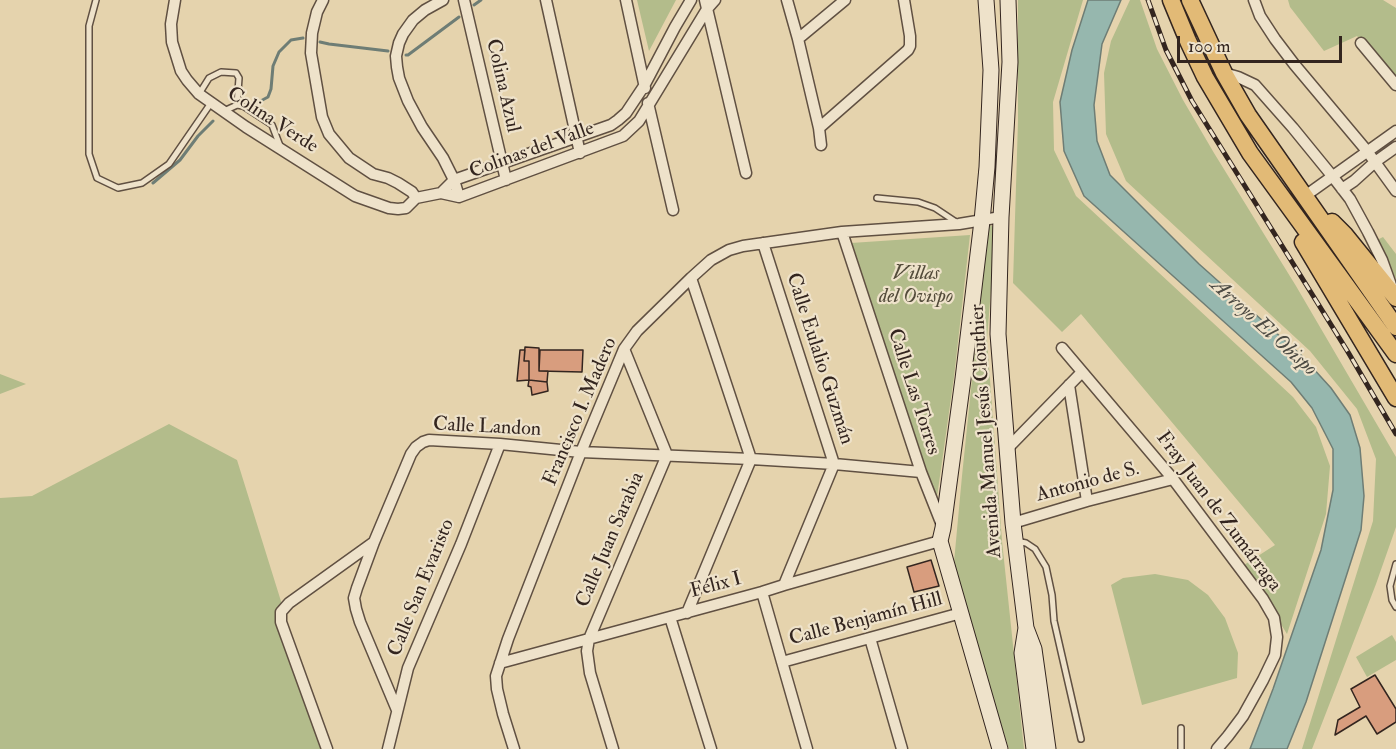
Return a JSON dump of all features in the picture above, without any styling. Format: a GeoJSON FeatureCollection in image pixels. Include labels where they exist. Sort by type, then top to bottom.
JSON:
{"type":"FeatureCollection","features":[{"type":"Feature","properties":{"kind":"main road"},"geometry":{"type":"LineString","coordinates":[[1171,0],[1205,77],[1250,153],[1396,354]]}},
{"type":"Feature","properties":{"kind":"main road"},"geometry":{"type":"LineString","coordinates":[[1190,0],[1224,73],[1248,115],[1396,327]]}},
{"type":"Feature","properties":{"kind":"main road"},"geometry":{"type":"LineString","coordinates":[[1277,190],[1294,228],[1394,394]]}},
{"type":"Feature","properties":{"kind":"main road"},"geometry":{"type":"LineString","coordinates":[[1306,197],[1322,210],[1345,235],[1395,297]]}},
{"type":"Feature","properties":{"kind":"street","name":"Colina Verde"},"geometry":{"type":"LineString","coordinates":[[175,0],[171,24],[172,42],[181,72],[199,94],[211,103],[355,196],[398,209],[406,208],[416,198],[441,193]]}},
{"type":"Feature","properties":{"kind":"street"},"geometry":{"type":"LineString","coordinates":[[323,0],[317,12],[312,33],[311,53],[320,109],[329,134],[349,158],[373,174],[398,183],[412,192],[416,198]]}},
{"type":"Feature","properties":{"kind":"street"},"geometry":{"type":"LineString","coordinates":[[443,0],[413,20],[403,33],[396,56],[399,78],[408,101],[443,158],[454,180],[459,197]]}},
{"type":"Feature","properties":{"kind":"street","name":"Colina Azul"},"geometry":{"type":"LineString","coordinates":[[464,0],[506,180]]}},
{"type":"Feature","properties":{"kind":"street"},"geometry":{"type":"LineString","coordinates":[[546,0],[580,153]]}},
{"type":"Feature","properties":{"kind":"street"},"geometry":{"type":"LineString","coordinates":[[626,0],[673,210]]}},
{"type":"Feature","properties":{"kind":"street","name":"Colinas del Valle"},"geometry":{"type":"LineString","coordinates":[[441,193],[454,180],[610,125],[618,120],[626,113],[644,86],[691,0]]}},
{"type":"Feature","properties":{"kind":"street","name":"Colinas del Valle"},"geometry":{"type":"LineString","coordinates":[[441,193],[459,197],[623,136],[639,121],[649,107],[706,4],[715,0]]}},
{"type":"Feature","properties":{"kind":"street"},"geometry":{"type":"LineString","coordinates":[[787,0],[822,145]]}},
{"type":"Feature","properties":{"kind":"street"},"geometry":{"type":"LineString","coordinates":[[798,39],[844,0]]}},
{"type":"Feature","properties":{"kind":"street"},"geometry":{"type":"LineString","coordinates":[[819,128],[905,54],[910,46],[910,36],[904,0]]}},
{"type":"Feature","properties":{"kind":"street","name":"Avenida Manuel Jesús Clouthier"},"geometry":{"type":"LineString","coordinates":[[986,0],[991,69],[987,167],[942,534],[961,614],[1000,749]]}},
{"type":"Feature","properties":{"kind":"street","name":"Avenida Manuel Jesús Clouthier"},"geometry":{"type":"LineString","coordinates":[[1008,0],[1010,62],[1001,217],[998,334],[1006,450],[1026,627],[1022,652],[1034,749]]}},
{"type":"Feature","properties":{"kind":"street"},"geometry":{"type":"LineString","coordinates":[[1254,0],[1260,16],[1275,39],[1367,151],[1396,191]]}},
{"type":"Feature","properties":{"kind":"street"},"geometry":{"type":"LineString","coordinates":[[706,4],[746,173]]}},
{"type":"Feature","properties":{"kind":"street"},"geometry":{"type":"LineString","coordinates":[[1361,43],[1396,85]]}},
{"type":"Feature","properties":{"kind":"street"},"geometry":{"type":"LineString","coordinates":[[1224,73],[1255,85],[1333,177],[1368,232],[1382,260],[1395,297]]}},
{"type":"Feature","properties":{"kind":"street"},"geometry":{"type":"LineString","coordinates":[[1306,197],[1396,131]]}},
{"type":"Feature","properties":{"kind":"street"},"geometry":{"type":"LineString","coordinates":[[1342,189],[1396,147]]}},
{"type":"Feature","properties":{"kind":"street","name":"Francisco I. Madero"},"geometry":{"type":"LineString","coordinates":[[514,749],[497,689],[496,676],[581,452],[624,349],[637,331],[690,278],[721,254],[743,246],[842,232],[959,224],[1001,217]]}},
{"type":"Feature","properties":{"kind":"street","name":"Calle Las Torres"},"geometry":{"type":"LineString","coordinates":[[842,232],[942,534]]}},
{"type":"Feature","properties":{"kind":"street","name":"Calle Eulalio Guzmán"},"geometry":{"type":"LineString","coordinates":[[763,243],[834,464],[784,585]]}},
{"type":"Feature","properties":{"kind":"street"},"geometry":{"type":"LineString","coordinates":[[687,613],[751,459],[690,278]]}},
{"type":"Feature","properties":{"kind":"street","name":"Fray Juan de Zumárraga"},"geometry":{"type":"LineString","coordinates":[[1062,348],[1173,479],[1263,599],[1274,618],[1277,636],[1275,655],[1243,716],[1217,749]]}},
{"type":"Feature","properties":{"kind":"street","name":"Calle Juan Sarabia"},"geometry":{"type":"LineString","coordinates":[[614,749],[590,673],[587,659],[589,639],[667,455],[624,349]]}},
{"type":"Feature","properties":{"kind":"street"},"geometry":{"type":"LineString","coordinates":[[1006,450],[1082,372]]}},
{"type":"Feature","properties":{"kind":"street"},"geometry":{"type":"LineString","coordinates":[[1070,385],[1087,501]]}},
{"type":"Feature","properties":{"kind":"street","name":"Calle Landon"},"geometry":{"type":"LineString","coordinates":[[374,542],[411,454],[418,444],[429,440],[581,452],[834,464],[921,472]]}},
{"type":"Feature","properties":{"kind":"street","name":"Calle San Evaristo"},"geometry":{"type":"LineString","coordinates":[[388,749],[408,668],[461,544],[500,444]]}},
{"type":"Feature","properties":{"kind":"street","name":"Antonio de S."},"geometry":{"type":"LineString","coordinates":[[1013,523],[1173,479]]}},
{"type":"Feature","properties":{"kind":"street","name":"Félix I"},"geometry":{"type":"LineString","coordinates":[[500,663],[762,592],[942,534]]}},
{"type":"Feature","properties":{"kind":"street"},"geometry":{"type":"LineString","coordinates":[[327,749],[281,622],[281,612],[287,605],[374,542]]}},
{"type":"Feature","properties":{"kind":"street"},"geometry":{"type":"LineString","coordinates":[[374,542],[354,598],[373,656],[397,710]]}},
{"type":"Feature","properties":{"kind":"street"},"geometry":{"type":"LineString","coordinates":[[762,592],[807,749]]}},
{"type":"Feature","properties":{"kind":"street","name":"Calle Benjamín Hill"},"geometry":{"type":"LineString","coordinates":[[782,662],[961,614]]}},
{"type":"Feature","properties":{"kind":"street"},"geometry":{"type":"LineString","coordinates":[[670,617],[711,749]]}},
{"type":"Feature","properties":{"kind":"street"},"geometry":{"type":"LineString","coordinates":[[1026,627],[1034,649],[1048,749]]}},
{"type":"Feature","properties":{"kind":"street"},"geometry":{"type":"LineString","coordinates":[[870,638],[902,749]]}},
{"type":"Feature","properties":{"kind":"lane"},"geometry":{"type":"LineString","coordinates":[[96,0],[89,26],[89,154],[97,178],[118,188],[142,183],[168,164],[211,103]]}},
{"type":"Feature","properties":{"kind":"lane"},"geometry":{"type":"LineString","coordinates":[[199,94],[209,78],[221,72],[236,73],[239,78],[237,105]]}},
{"type":"Feature","properties":{"kind":"lane"},"geometry":{"type":"LineString","coordinates":[[224,111],[237,105],[243,106],[272,125],[282,150]]}},
{"type":"Feature","properties":{"kind":"lane"},"geometry":{"type":"LineString","coordinates":[[877,198],[918,202],[935,208],[959,224]]}},
{"type":"Feature","properties":{"kind":"lane"},"geometry":{"type":"LineString","coordinates":[[1015,541],[1026,543],[1035,549],[1046,567],[1052,595],[1054,621],[1081,739]]}},
{"type":"Feature","properties":{"kind":"lane"},"geometry":{"type":"LineString","coordinates":[[1396,565],[1390,586],[1392,600],[1396,607]]}},
{"type":"Feature","properties":{"kind":"lane"},"geometry":{"type":"LineString","coordinates":[[1181,728],[1181,749]]}},
{"type":"Feature","properties":{"kind":"green space"},"geometry":{"type":"Polygon","coordinates":[[[637,0],[676,0],[649,51],[637,0]]]}},
{"type":"Feature","properties":{"kind":"green space"},"geometry":{"type":"Polygon","coordinates":[[[1018,0],[1083,0],[1053,102],[1054,150],[1076,196],[1293,397],[1316,427],[1330,466],[1326,514],[1287,634],[1244,565],[1275,545],[1081,314],[1062,332],[1013,283],[1018,121],[1018,0]]]}},
{"type":"Feature","properties":{"kind":"green space"},"geometry":{"type":"Polygon","coordinates":[[[1130,0],[1140,0],[1157,49],[1183,100],[1396,457],[1396,527],[1312,749],[1302,749],[1373,521],[1376,459],[1357,409],[1310,351],[1126,181],[1106,134],[1104,73],[1111,41],[1130,0]]]}},
{"type":"Feature","properties":{"kind":"green space"},"geometry":{"type":"Polygon","coordinates":[[[1288,0],[1383,0],[1396,8],[1396,81],[1357,36],[1324,51],[1290,7],[1288,0]]]}},
{"type":"Feature","properties":{"kind":"green space","name":"Villas del Ovispo"},"geometry":{"type":"Polygon","coordinates":[[[988,225],[996,227],[987,339],[1002,541],[1024,749],[1009,749],[953,573],[988,225]]]}},
{"type":"Feature","properties":{"kind":"green space","name":"Villas del Ovispo"},"geometry":{"type":"Polygon","coordinates":[[[970,235],[954,377],[936,504],[851,243],[970,235]]]}},
{"type":"Feature","properties":{"kind":"green space"},"geometry":{"type":"Polygon","coordinates":[[[1383,237],[1396,254],[1396,279],[1375,241],[1383,237]]]}},
{"type":"Feature","properties":{"kind":"green space"},"geometry":{"type":"Polygon","coordinates":[[[0,374],[26,384],[0,394],[0,374]]]}},
{"type":"Feature","properties":{"kind":"green space"},"geometry":{"type":"Polygon","coordinates":[[[169,424],[237,460],[327,749],[0,749],[0,498],[32,496],[169,424]]]}},
{"type":"Feature","properties":{"kind":"green space"},"geometry":{"type":"Polygon","coordinates":[[[1155,574],[1188,580],[1208,595],[1225,618],[1238,653],[1237,678],[1142,705],[1111,585],[1123,578],[1155,574]]]}},
{"type":"Feature","properties":{"kind":"green space"},"geometry":{"type":"Polygon","coordinates":[[[1392,635],[1396,642],[1396,660],[1367,677],[1356,657],[1392,635]]]}},
{"type":"Feature","properties":{"kind":"water","name":"Arroyo El Obispo"},"geometry":{"type":"Polygon","coordinates":[[[1088,0],[1121,0],[1102,44],[1094,105],[1097,141],[1110,175],[1199,264],[1301,355],[1331,388],[1350,415],[1360,448],[1364,496],[1361,530],[1306,702],[1287,749],[1250,749],[1321,550],[1333,490],[1333,449],[1312,408],[1291,382],[1084,196],[1064,151],[1060,102],[1072,50],[1088,0]]]}},
{"type":"Feature","properties":{"kind":"building"},"geometry":{"type":"Polygon","coordinates":[[[525,347],[539,348],[539,371],[548,371],[547,382],[529,380],[529,361],[524,361],[525,347]]]}},
{"type":"Feature","properties":{"kind":"building"},"geometry":{"type":"Polygon","coordinates":[[[520,350],[525,350],[524,361],[529,361],[529,380],[517,381],[520,350]]]}},
{"type":"Feature","properties":{"kind":"building"},"geometry":{"type":"Polygon","coordinates":[[[540,350],[583,350],[582,372],[539,371],[540,350]]]}},
{"type":"Feature","properties":{"kind":"building"},"geometry":{"type":"Polygon","coordinates":[[[529,380],[547,382],[548,391],[532,395],[531,387],[528,386],[529,380]]]}},
{"type":"Feature","properties":{"kind":"building"},"geometry":{"type":"Polygon","coordinates":[[[931,560],[939,586],[914,592],[907,567],[931,560]]]}},
{"type":"Feature","properties":{"kind":"building"},"geometry":{"type":"Polygon","coordinates":[[[1375,675],[1396,709],[1396,722],[1377,734],[1366,716],[1335,735],[1338,720],[1360,707],[1351,689],[1375,675]]]}},
{"type":"Feature","properties":{"kind":"waterway"},"geometry":{"type":"LineString","coordinates":[[474,5],[481,0]]}},
{"type":"Feature","properties":{"kind":"waterway"},"geometry":{"type":"LineString","coordinates":[[406,55],[459,17]]}},
{"type":"Feature","properties":{"kind":"waterway"},"geometry":{"type":"LineString","coordinates":[[255,104],[268,97],[273,66],[279,52],[291,40],[303,38]]}},
{"type":"Feature","properties":{"kind":"waterway"},"geometry":{"type":"LineString","coordinates":[[320,42],[388,51]]}},
{"type":"Feature","properties":{"kind":"waterway"},"geometry":{"type":"LineString","coordinates":[[153,183],[180,160],[213,121]]}},
{"type":"Feature","properties":{"kind":"railway"},"geometry":{"type":"LineString","coordinates":[[1148,0],[1166,50],[1192,101],[1348,352],[1396,434]]}}]}
